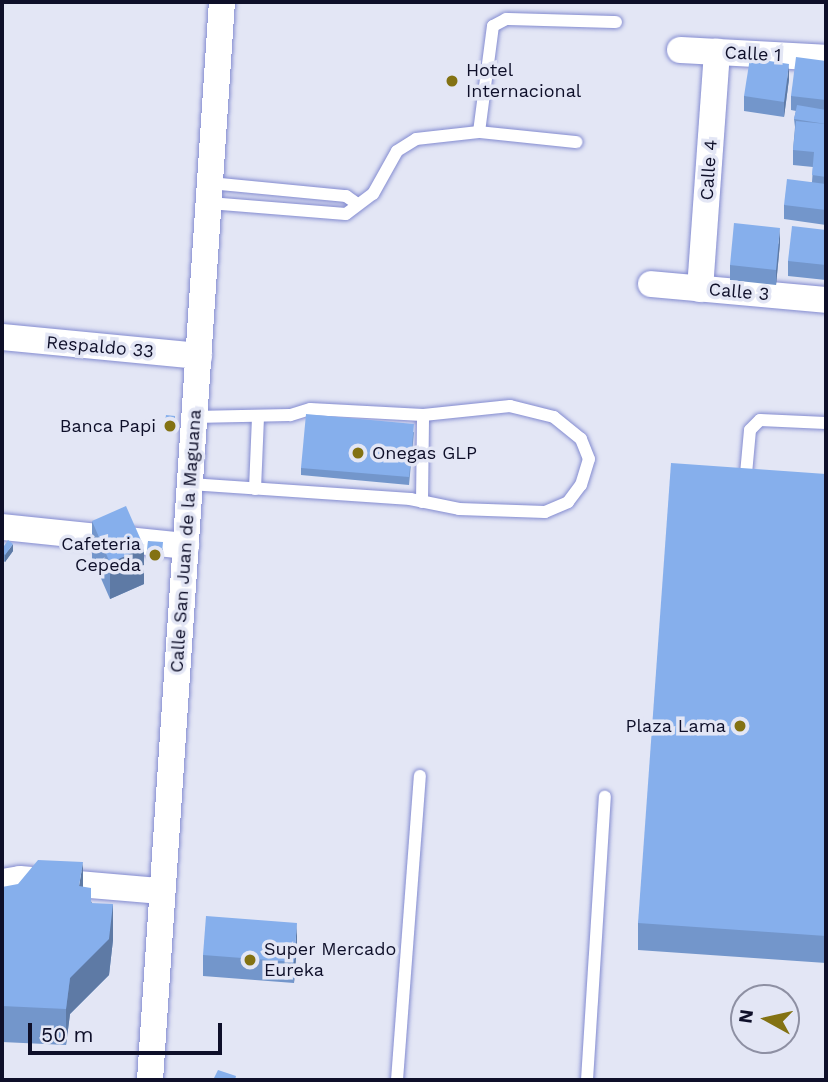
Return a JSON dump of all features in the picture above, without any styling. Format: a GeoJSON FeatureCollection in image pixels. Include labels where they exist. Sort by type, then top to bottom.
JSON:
{"type":"FeatureCollection","features":[{"type":"Feature","properties":{"kind":"street","name":"Calle San Juan de la Maguana"},"geometry":{"type":"LineString","coordinates":[[150,1080],[222,2]]}},
{"type":"Feature","properties":{"kind":"street","name":"Calle 1"},"geometry":{"type":"LineString","coordinates":[[680,50],[826,58]]}},
{"type":"Feature","properties":{"kind":"street","name":"Calle 4"},"geometry":{"type":"LineString","coordinates":[[700,289],[717,52]]}},
{"type":"Feature","properties":{"kind":"street","name":"Calle 3"},"geometry":{"type":"LineString","coordinates":[[651,284],[826,300]]}},
{"type":"Feature","properties":{"kind":"street","name":"Respaldo 33"},"geometry":{"type":"LineString","coordinates":[[2,337],[199,356]]}},
{"type":"Feature","properties":{"kind":"street"},"geometry":{"type":"LineString","coordinates":[[2,527],[186,546]]}},
{"type":"Feature","properties":{"kind":"street"},"geometry":{"type":"LineString","coordinates":[[2,882],[20,879],[161,891]]}},
{"type":"Feature","properties":{"kind":"lane"},"geometry":{"type":"LineString","coordinates":[[479,132],[493,26],[506,19],[616,22]]}},
{"type":"Feature","properties":{"kind":"lane"},"geometry":{"type":"LineString","coordinates":[[209,193],[333,215],[346,214],[356,203],[373,194],[397,151],[416,139],[479,132],[576,142]]}},
{"type":"Feature","properties":{"kind":"lane"},"geometry":{"type":"LineString","coordinates":[[209,193],[346,196],[356,203]]}},
{"type":"Feature","properties":{"kind":"lane"},"geometry":{"type":"LineString","coordinates":[[190,484],[422,502],[459,509],[545,512],[568,502],[581,485],[589,459],[581,439],[554,416],[510,406],[423,415],[310,409],[258,416],[194,417]]}},
{"type":"Feature","properties":{"kind":"lane"},"geometry":{"type":"LineString","coordinates":[[422,502],[423,415]]}},
{"type":"Feature","properties":{"kind":"lane"},"geometry":{"type":"LineString","coordinates":[[255,489],[258,416]]}},
{"type":"Feature","properties":{"kind":"lane"},"geometry":{"type":"LineString","coordinates":[[746,474],[750,430],[760,420],[826,423]]}},
{"type":"Feature","properties":{"kind":"lane"},"geometry":{"type":"LineString","coordinates":[[397,1080],[421,776]]}},
{"type":"Feature","properties":{"kind":"lane"},"geometry":{"type":"LineString","coordinates":[[587,1080],[606,797]]}},
{"type":"Feature","properties":{"kind":"building"},"geometry":{"type":"Polygon","coordinates":[[[796,57],[826,61],[826,100],[791,96],[796,57]]]}},
{"type":"Feature","properties":{"kind":"building"},"geometry":{"type":"Polygon","coordinates":[[[750,58],[789,64],[784,102],[744,96],[750,58]]]}},
{"type":"Feature","properties":{"kind":"building"},"geometry":{"type":"Polygon","coordinates":[[[797,105],[826,110],[826,124],[794,119],[797,105]]]}},
{"type":"Feature","properties":{"kind":"building"},"geometry":{"type":"Polygon","coordinates":[[[796,121],[826,124],[826,177],[812,175],[814,152],[793,150],[796,121]]]}},
{"type":"Feature","properties":{"kind":"building"},"geometry":{"type":"Polygon","coordinates":[[[787,179],[826,184],[826,210],[784,205],[787,179]]]}},
{"type":"Feature","properties":{"kind":"building"},"geometry":{"type":"Polygon","coordinates":[[[734,223],[780,228],[776,270],[730,265],[734,223]]]}},
{"type":"Feature","properties":{"kind":"building"},"geometry":{"type":"Polygon","coordinates":[[[792,226],[826,230],[826,265],[788,261],[792,226]]]}},
{"type":"Feature","properties":{"kind":"building","name":"Onegas GLP"},"geometry":{"type":"Polygon","coordinates":[[[306,414],[414,424],[409,477],[301,468],[306,414]]]}},
{"type":"Feature","properties":{"kind":"building"},"geometry":{"type":"Polygon","coordinates":[[[166,415],[175,416],[174,422],[165,421],[166,415]]]}},
{"type":"Feature","properties":{"kind":"building","name":"Plaza Lama"},"geometry":{"type":"Polygon","coordinates":[[[671,463],[826,474],[826,936],[638,923],[671,463]]]}},
{"type":"Feature","properties":{"kind":"building"},"geometry":{"type":"Polygon","coordinates":[[[126,506],[144,547],[110,563],[92,521],[126,506]]]}},
{"type":"Feature","properties":{"kind":"building"},"geometry":{"type":"Polygon","coordinates":[[[8,540],[13,544],[5,555],[2,549],[8,540]]]}},
{"type":"Feature","properties":{"kind":"building"},"geometry":{"type":"Polygon","coordinates":[[[148,541],[163,542],[162,553],[147,552],[148,541]]]}},
{"type":"Feature","properties":{"kind":"building"},"geometry":{"type":"Polygon","coordinates":[[[38,860],[83,862],[79,886],[91,888],[91,903],[113,904],[109,939],[70,978],[66,1009],[2,1006],[2,887],[18,884],[38,860]]]}},
{"type":"Feature","properties":{"kind":"building"},"geometry":{"type":"Polygon","coordinates":[[[206,916],[297,923],[294,962],[203,955],[206,916]]]}},
{"type":"Feature","properties":{"kind":"building"},"geometry":{"type":"Polygon","coordinates":[[[218,1070],[236,1076],[235,1080],[213,1080],[218,1070]]]}},
{"type":"Feature","properties":{"kind":"place","name":"Hotel Internacional"},"geometry":{"type":"Point","coordinates":[452,81]}},
{"type":"Feature","properties":{"kind":"place","name":"Banca Papi"},"geometry":{"type":"Point","coordinates":[170,426]}},
{"type":"Feature","properties":{"kind":"place","name":"Onegas GLP"},"geometry":{"type":"Point","coordinates":[358,453]}},
{"type":"Feature","properties":{"kind":"place","name":"Cafeteria Cepeda"},"geometry":{"type":"Point","coordinates":[155,555]}},
{"type":"Feature","properties":{"kind":"place","name":"Plaza Lama"},"geometry":{"type":"Point","coordinates":[740,726]}},
{"type":"Feature","properties":{"kind":"place","name":"Super Mercado Eureka"},"geometry":{"type":"Point","coordinates":[250,960]}}]}
